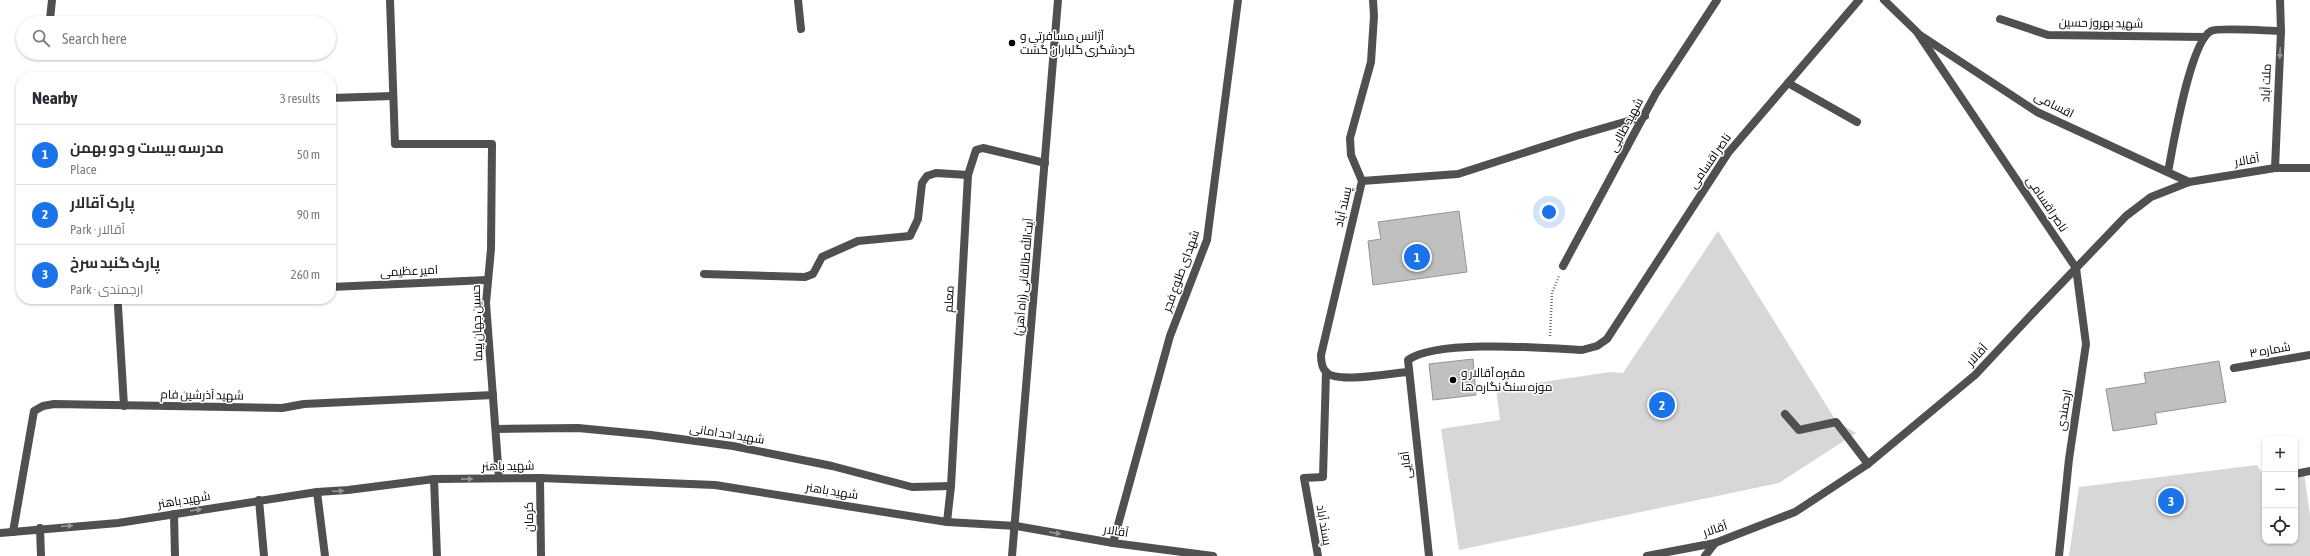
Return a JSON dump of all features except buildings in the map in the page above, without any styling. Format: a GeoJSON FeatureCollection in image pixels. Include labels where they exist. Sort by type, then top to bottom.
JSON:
{"type":"FeatureCollection","features":[{"type":"Feature","properties":{"kind":"street"},"geometry":{"type":"LineString","coordinates":[[50,16],[52,0]]}},
{"type":"Feature","properties":{"kind":"street"},"geometry":{"type":"LineString","coordinates":[[336,98],[393,96],[390,0]]}},
{"type":"Feature","properties":{"kind":"street"},"geometry":{"type":"LineString","coordinates":[[798,0],[801,30]]}},
{"type":"Feature","properties":{"kind":"street","name":"(راه آهن) آیت‌الله طالقانی"},"geometry":{"type":"LineString","coordinates":[[1012,556],[1016,526],[1058,0]]}},
{"type":"Feature","properties":{"kind":"street","name":"شهدای طلوع فجر"},"geometry":{"type":"LineString","coordinates":[[1113,543],[1170,336],[1207,240],[1238,0]]}},
{"type":"Feature","properties":{"kind":"street","name":"پسند آباد"},"geometry":{"type":"LineString","coordinates":[[1318,556],[1304,478],[1323,477],[1326,372],[1321,355],[1362,181],[1351,155],[1350,138],[1371,62],[1374,16],[1373,0]]}},
{"type":"Feature","properties":{"kind":"street","name":"شهید طالبی"},"geometry":{"type":"LineString","coordinates":[[1563,266],[1645,116],[1656,93],[1717,0]]}},
{"type":"Feature","properties":{"kind":"street","name":"ناصر اقسامی"},"geometry":{"type":"LineString","coordinates":[[1550,348],[1582,350],[1597,346],[1607,339],[1728,153],[1859,0]]}},
{"type":"Feature","properties":{"kind":"street","name":"ناصر اقسامی"},"geometry":{"type":"LineString","coordinates":[[1884,0],[1917,32],[2076,268]]}},
{"type":"Feature","properties":{"kind":"street","name":"ملت آباد"},"geometry":{"type":"LineString","coordinates":[[2275,168],[2281,31],[2280,0]]}},
{"type":"Feature","properties":{"kind":"street","name":"شهید بهروز حسین"},"geometry":{"type":"LineString","coordinates":[[2000,19],[2048,35],[2204,37]]}},
{"type":"Feature","properties":{"kind":"street"},"geometry":{"type":"LineString","coordinates":[[2168,172],[2192,64],[2204,37],[2215,30],[2281,31]]}},
{"type":"Feature","properties":{"kind":"street","name":"اقسامی"},"geometry":{"type":"LineString","coordinates":[[1917,32],[2037,112],[2189,182]]}},
{"type":"Feature","properties":{"kind":"street"},"geometry":{"type":"LineString","coordinates":[[1788,83],[1857,122]]}},
{"type":"Feature","properties":{"kind":"street","name":"حسین جهان پیما"},"geometry":{"type":"LineString","coordinates":[[393,96],[395,144],[492,144],[491,249],[486,303],[499,478]]}},
{"type":"Feature","properties":{"kind":"street"},"geometry":{"type":"LineString","coordinates":[[1362,181],[1458,174],[1576,136],[1645,116]]}},
{"type":"Feature","properties":{"kind":"street","name":"معلم"},"geometry":{"type":"LineString","coordinates":[[947,522],[951,486],[968,175],[976,150],[983,148],[1045,164]]}},
{"type":"Feature","properties":{"kind":"street","name":"آقالار"},"geometry":{"type":"LineString","coordinates":[[1648,556],[1715,543],[1795,512],[1868,464],[1975,375],[2126,216],[2151,197],[2189,182],[2275,168],[2310,168]]}},
{"type":"Feature","properties":{"kind":"street"},"geometry":{"type":"LineString","coordinates":[[704,274],[805,277],[814,274],[822,257],[858,241],[910,236],[918,219],[922,183],[927,176],[936,172],[968,175]]}},
{"type":"Feature","properties":{"kind":"street","name":"ارجمندی"},"geometry":{"type":"LineString","coordinates":[[2059,556],[2069,459],[2086,344],[2076,268]]}},
{"type":"Feature","properties":{"kind":"street","name":"امیر عظیمی"},"geometry":{"type":"LineString","coordinates":[[336,287],[487,280]]}},
{"type":"Feature","properties":{"kind":"street"},"geometry":{"type":"LineString","coordinates":[[118,306],[124,406]]}},
{"type":"Feature","properties":{"kind":"street"},"geometry":{"type":"LineString","coordinates":[[1326,372],[1332,377],[1347,378],[1408,372],[1408,360],[1428,352],[1460,348],[1550,348]]}},
{"type":"Feature","properties":{"kind":"street","name":"شماره ۳"},"geometry":{"type":"LineString","coordinates":[[2234,368],[2310,355]]}},
{"type":"Feature","properties":{"kind":"street","name":"آقایی"},"geometry":{"type":"LineString","coordinates":[[1408,372],[1429,556]]}},
{"type":"Feature","properties":{"kind":"street","name":"شهید آذرشین فام"},"geometry":{"type":"LineString","coordinates":[[13,532],[34,411],[43,406],[54,404],[282,408],[304,404],[493,395]]}},
{"type":"Feature","properties":{"kind":"street"},"geometry":{"type":"LineString","coordinates":[[1785,414],[1799,430],[1836,422],[1868,464]]}},
{"type":"Feature","properties":{"kind":"street","name":"شهید احد امانی"},"geometry":{"type":"LineString","coordinates":[[496,429],[578,428],[651,435],[748,449],[832,466],[912,487],[951,486]]}},
{"type":"Feature","properties":{"kind":"street"},"geometry":{"type":"LineString","coordinates":[[2298,473],[2310,471]]}},
{"type":"Feature","properties":{"kind":"street","name":"شهید باهنر"},"geometry":{"type":"LineString","coordinates":[[0,533],[40,528],[118,523],[259,500],[434,479],[499,478],[540,478],[715,485],[947,522],[1016,526]]}},
{"type":"Feature","properties":{"kind":"street","name":"کرمان"},"geometry":{"type":"LineString","coordinates":[[540,478],[541,556]]}},
{"type":"Feature","properties":{"kind":"street"},"geometry":{"type":"LineString","coordinates":[[434,479],[437,556]]}},
{"type":"Feature","properties":{"kind":"street"},"geometry":{"type":"LineString","coordinates":[[317,492],[325,556]]}},
{"type":"Feature","properties":{"kind":"street"},"geometry":{"type":"LineString","coordinates":[[259,500],[264,556]]}},
{"type":"Feature","properties":{"kind":"street"},"geometry":{"type":"LineString","coordinates":[[174,514],[176,556]]}},
{"type":"Feature","properties":{"kind":"street","name":"آقالار"},"geometry":{"type":"LineString","coordinates":[[1016,526],[1113,543],[1212,556]]}},
{"type":"Feature","properties":{"kind":"street"},"geometry":{"type":"LineString","coordinates":[[40,528],[41,556]]}},
{"type":"Feature","properties":{"kind":"street"},"geometry":{"type":"LineString","coordinates":[[1705,556],[1715,543]]}},
{"type":"Feature","properties":{"kind":"path"},"geometry":{"type":"LineString","coordinates":[[1550,348],[1552,293],[1563,266]]}},
{"type":"Feature","properties":{"kind":"shaded area"},"geometry":{"type":"Polygon","coordinates":[[[1718,231],[1836,421],[1856,433],[1779,483],[1459,550],[1441,429],[1500,420],[1496,389],[1610,372],[1623,373],[1718,231]]]}},
{"type":"Feature","properties":{"kind":"shaded area"},"geometry":{"type":"Polygon","coordinates":[[[2257,465],[2262,473],[2262,544],[2298,544],[2298,473],[2304,472],[2310,515],[2310,556],[2069,556],[2079,487],[2257,465]]]}},
{"type":"Feature","properties":{"kind":"place","name":"آژانس مسافرتی و گردشگری گلباران گشت"},"geometry":{"type":"Point","coordinates":[1012,43]}},
{"type":"Feature","properties":{"kind":"place","name":"مدرسه بیست و دو بهمن"},"geometry":{"type":"Point","coordinates":[1417,257]}},
{"type":"Feature","properties":{"kind":"place","name":"مقبره آقالار و موزه سنگ نگاره ها"},"geometry":{"type":"Point","coordinates":[1453,380]}},
{"type":"Feature","properties":{"kind":"place","name":"پارک آقالار"},"geometry":{"type":"Point","coordinates":[1662,405]}},
{"type":"Feature","properties":{"kind":"place","name":"پارک گنبد سرخ"},"geometry":{"type":"Point","coordinates":[2171,501]}}]}
